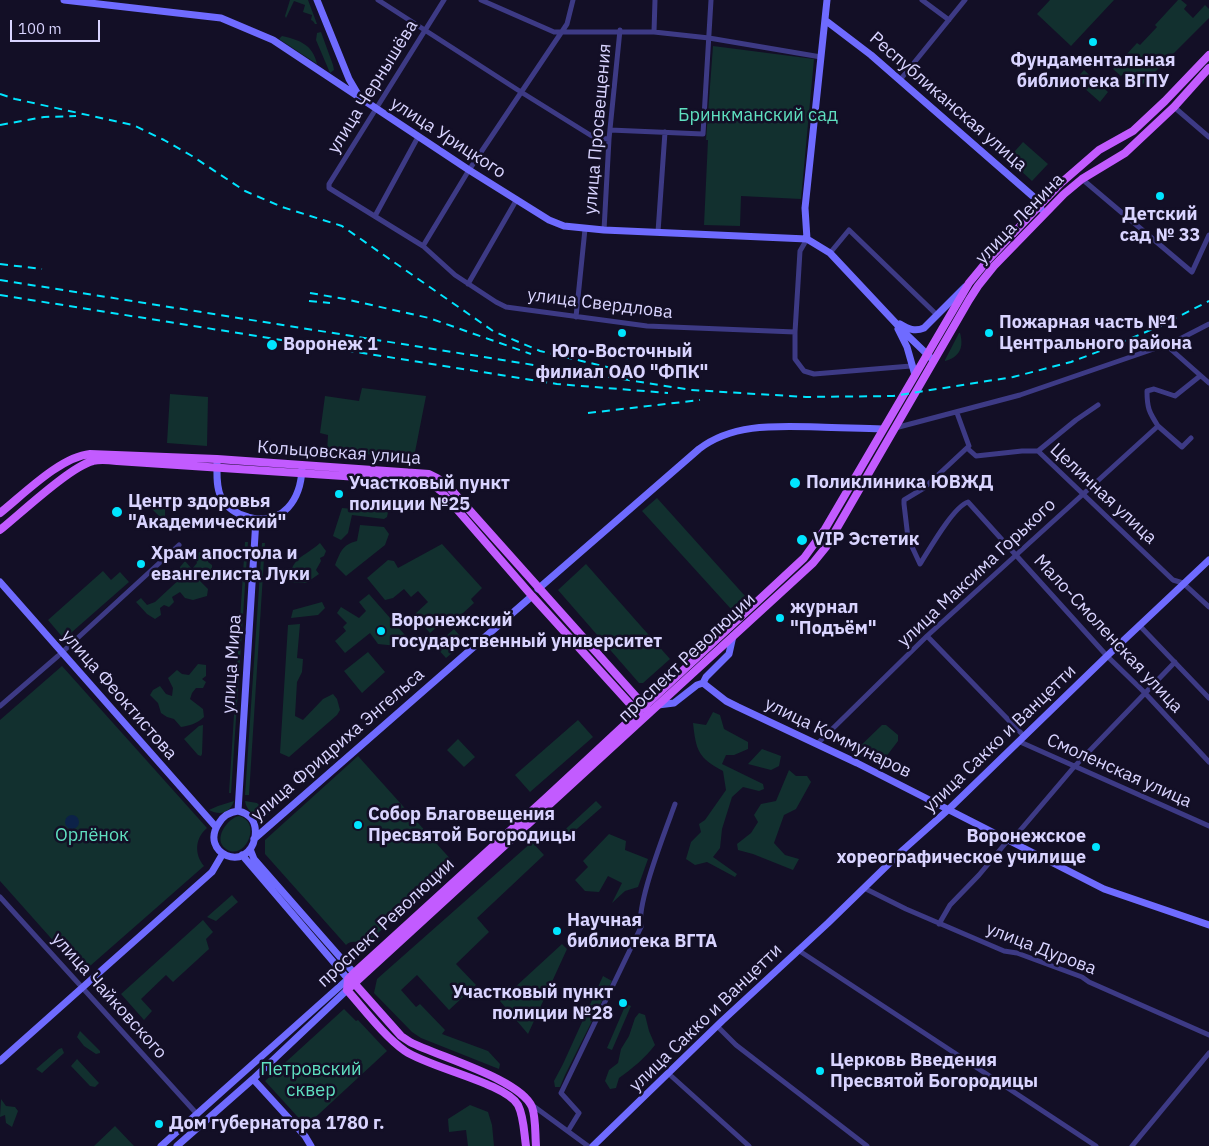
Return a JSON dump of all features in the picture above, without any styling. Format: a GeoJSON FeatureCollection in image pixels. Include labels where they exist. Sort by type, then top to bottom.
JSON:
{"type":"FeatureCollection","features":[{"type":"Feature","properties":{"kind":"main road","name":"улица Ленина"},"geometry":{"type":"LineString","coordinates":[[896,428],[927,374],[930,358],[969,283],[988,260],[1084,162],[1098,150],[1133,130],[1165,101],[1209,55]]}},
{"type":"Feature","properties":{"kind":"main road","name":"улица Ленина"},"geometry":{"type":"LineString","coordinates":[[883,429],[915,375],[930,358],[978,286],[1045,212],[1082,179],[1125,153],[1174,107],[1209,68]]}},
{"type":"Feature","properties":{"kind":"main road","name":"проспект Революции"},"geometry":{"type":"LineString","coordinates":[[644,712],[658,705],[813,563],[826,547],[896,428]]}},
{"type":"Feature","properties":{"kind":"main road","name":"проспект Революции"},"geometry":{"type":"LineString","coordinates":[[347,990],[352,978],[644,712],[804,558],[825,529],[883,429]]}},
{"type":"Feature","properties":{"kind":"main road","name":"Кольцовская улица"},"geometry":{"type":"LineString","coordinates":[[0,513],[54,470],[70,459],[84,454],[108,454],[302,469],[432,484],[441,491],[532,596],[644,712]]}},
{"type":"Feature","properties":{"kind":"main road","name":"Кольцовская улица"},"geometry":{"type":"LineString","coordinates":[[0,530],[64,479],[93,461],[217,463]]}},
{"type":"Feature","properties":{"kind":"main road","name":"Кольцовская улица"},"geometry":{"type":"LineString","coordinates":[[302,469],[420,473],[437,478],[447,485],[644,712]]}},
{"type":"Feature","properties":{"kind":"main road"},"geometry":{"type":"LineString","coordinates":[[532,596],[538,589]]}},
{"type":"Feature","properties":{"kind":"main road"},"geometry":{"type":"LineString","coordinates":[[352,978],[401,1036],[410,1042],[496,1078],[514,1087],[525,1096],[533,1110],[536,1146]]}},
{"type":"Feature","properties":{"kind":"main road"},"geometry":{"type":"LineString","coordinates":[[347,990],[395,1042],[406,1051],[420,1059],[493,1087],[509,1096],[517,1103],[521,1112],[526,1146]]}},
{"type":"Feature","properties":{"kind":"street","name":"улица Урицкого"},"geometry":{"type":"LineString","coordinates":[[64,0],[221,18],[273,40],[469,170],[550,220],[564,226],[604,230],[807,238]]}},
{"type":"Feature","properties":{"kind":"street"},"geometry":{"type":"LineString","coordinates":[[317,0],[349,79],[363,100]]}},
{"type":"Feature","properties":{"kind":"street"},"geometry":{"type":"LineString","coordinates":[[378,0],[595,138],[609,139]]}},
{"type":"Feature","properties":{"kind":"street","name":"улица Чернышёва"},"geometry":{"type":"LineString","coordinates":[[331,189],[329,184],[444,0]]}},
{"type":"Feature","properties":{"kind":"street"},"geometry":{"type":"LineString","coordinates":[[481,0],[548,30],[560,32],[620,30],[654,32],[709,38],[821,57]]}},
{"type":"Feature","properties":{"kind":"street"},"geometry":{"type":"LineString","coordinates":[[423,246],[469,170],[567,24],[573,0]]}},
{"type":"Feature","properties":{"kind":"street"},"geometry":{"type":"LineString","coordinates":[[654,32],[655,0]]}},
{"type":"Feature","properties":{"kind":"street"},"geometry":{"type":"LineString","coordinates":[[610,130],[703,134],[711,0]]}},
{"type":"Feature","properties":{"kind":"street"},"geometry":{"type":"LineString","coordinates":[[827,0],[806,208],[807,238],[800,251],[794,332],[795,359],[804,370],[814,374],[912,366]]}},
{"type":"Feature","properties":{"kind":"street"},"geometry":{"type":"LineString","coordinates":[[922,0],[949,20]]}},
{"type":"Feature","properties":{"kind":"street"},"geometry":{"type":"LineString","coordinates":[[900,80],[965,0]]}},
{"type":"Feature","properties":{"kind":"street","name":"Республиканская улица"},"geometry":{"type":"LineString","coordinates":[[825,20],[871,54],[1036,199],[1038,207],[1045,212]]}},
{"type":"Feature","properties":{"kind":"street","name":"улица Просвещения"},"geometry":{"type":"LineString","coordinates":[[604,230],[609,139],[620,30]]}},
{"type":"Feature","properties":{"kind":"street"},"geometry":{"type":"LineString","coordinates":[[1174,107],[1209,137]]}},
{"type":"Feature","properties":{"kind":"street"},"geometry":{"type":"LineString","coordinates":[[658,232],[665,132]]}},
{"type":"Feature","properties":{"kind":"street"},"geometry":{"type":"LineString","coordinates":[[374,216],[418,137]]}},
{"type":"Feature","properties":{"kind":"street"},"geometry":{"type":"LineString","coordinates":[[1082,179],[1192,272],[1209,235]]}},
{"type":"Feature","properties":{"kind":"street","name":"улица Свердлова"},"geometry":{"type":"LineString","coordinates":[[331,189],[423,246],[454,275],[506,307],[647,326],[794,332]]}},
{"type":"Feature","properties":{"kind":"street"},"geometry":{"type":"LineString","coordinates":[[468,284],[516,199]]}},
{"type":"Feature","properties":{"kind":"street","name":"улица Просвещения"},"geometry":{"type":"LineString","coordinates":[[576,317],[585,229]]}},
{"type":"Feature","properties":{"kind":"street"},"geometry":{"type":"LineString","coordinates":[[830,253],[849,230],[937,314]]}},
{"type":"Feature","properties":{"kind":"street"},"geometry":{"type":"LineString","coordinates":[[807,238],[830,253],[930,358]]}},
{"type":"Feature","properties":{"kind":"street","name":"улица Ленина"},"geometry":{"type":"LineString","coordinates":[[893,320],[908,329],[924,328],[969,283]]}},
{"type":"Feature","properties":{"kind":"street"},"geometry":{"type":"LineString","coordinates":[[893,320],[907,347],[915,375]]}},
{"type":"Feature","properties":{"kind":"street"},"geometry":{"type":"LineString","coordinates":[[896,428],[1020,395],[1166,345],[1209,324]]}},
{"type":"Feature","properties":{"kind":"street"},"geometry":{"type":"LineString","coordinates":[[1166,345],[1209,384]]}},
{"type":"Feature","properties":{"kind":"street"},"geometry":{"type":"LineString","coordinates":[[1191,438],[1182,447],[1158,426],[1147,406],[1147,391],[1154,389],[1175,396],[1200,376]]}},
{"type":"Feature","properties":{"kind":"street"},"geometry":{"type":"LineString","coordinates":[[1038,451],[1098,405]]}},
{"type":"Feature","properties":{"kind":"street"},"geometry":{"type":"LineString","coordinates":[[958,413],[969,446],[967,448]]}},
{"type":"Feature","properties":{"kind":"street","name":"улица Максима Горького"},"geometry":{"type":"LineString","coordinates":[[817,744],[927,636],[1158,426]]}},
{"type":"Feature","properties":{"kind":"street"},"geometry":{"type":"LineString","coordinates":[[538,589],[699,449],[720,437],[742,430],[765,427],[883,429]]}},
{"type":"Feature","properties":{"kind":"street","name":"Целинная улица"},"geometry":{"type":"LineString","coordinates":[[967,448],[976,456],[1038,451],[1173,580],[1183,583],[1209,607]]}},
{"type":"Feature","properties":{"kind":"street","name":"Мало-Смоленская улица"},"geometry":{"type":"LineString","coordinates":[[967,448],[924,488],[904,500],[908,538],[920,564],[953,516],[964,503],[968,502],[1107,656],[1144,692],[1209,762]]}},
{"type":"Feature","properties":{"kind":"street"},"geometry":{"type":"LineString","coordinates":[[217,463],[220,495],[238,514],[256,519],[275,517],[285,511],[296,495],[302,469]]}},
{"type":"Feature","properties":{"kind":"street","name":"улица Мира"},"geometry":{"type":"LineString","coordinates":[[238,811],[256,519]]}},
{"type":"Feature","properties":{"kind":"street"},"geometry":{"type":"LineString","coordinates":[[0,706],[62,652],[178,545]]}},
{"type":"Feature","properties":{"kind":"street","name":"улица Сакко и Ванцетти"},"geometry":{"type":"LineString","coordinates":[[594,1146],[670,1074],[717,1026],[949,809],[1209,560]]}},
{"type":"Feature","properties":{"kind":"street","name":"улица Феоктистова"},"geometry":{"type":"LineString","coordinates":[[0,582],[216,826]]}},
{"type":"Feature","properties":{"kind":"street","name":"улица Фридриха Энгельса"},"geometry":{"type":"LineString","coordinates":[[254,839],[532,596]]}},
{"type":"Feature","properties":{"kind":"street"},"geometry":{"type":"LineString","coordinates":[[1139,625],[1209,698]]}},
{"type":"Feature","properties":{"kind":"street"},"geometry":{"type":"LineString","coordinates":[[658,705],[674,704],[697,685],[703,683],[706,677],[729,654],[733,636]]}},
{"type":"Feature","properties":{"kind":"street","name":"Смоленская улица"},"geometry":{"type":"LineString","coordinates":[[927,636],[1021,738],[1074,767],[1209,826]]}},
{"type":"Feature","properties":{"kind":"street"},"geometry":{"type":"LineString","coordinates":[[940,924],[950,905],[1009,839],[1017,834],[1074,767],[1144,692],[1175,662]]}},
{"type":"Feature","properties":{"kind":"street","name":"улица Коммунаров"},"geometry":{"type":"LineString","coordinates":[[703,683],[732,704],[949,809],[1104,889],[1209,925]]}},
{"type":"Feature","properties":{"kind":"street"},"geometry":{"type":"LineString","coordinates":[[568,1131],[579,1113],[561,1093],[641,927],[639,920],[642,905],[657,854],[675,804]]}},
{"type":"Feature","properties":{"kind":"street","name":"улица Фридриха Энгельса"},"geometry":{"type":"LineString","coordinates":[[216,826],[224,817],[238,811],[254,821],[254,839],[250,849],[242,856]]}},
{"type":"Feature","properties":{"kind":"street"},"geometry":{"type":"LineString","coordinates":[[216,826],[215,842],[222,855]]}},
{"type":"Feature","properties":{"kind":"street"},"geometry":{"type":"LineString","coordinates":[[250,849],[254,859],[352,978]]}},
{"type":"Feature","properties":{"kind":"street"},"geometry":{"type":"LineString","coordinates":[[222,855],[242,856],[352,978]]}},
{"type":"Feature","properties":{"kind":"street"},"geometry":{"type":"LineString","coordinates":[[0,1061],[212,872],[222,855]]}},
{"type":"Feature","properties":{"kind":"street","name":"улица Дурова"},"geometry":{"type":"LineString","coordinates":[[864,888],[940,924],[1004,951],[1017,953],[1082,977],[1089,982],[1209,1035]]}},
{"type":"Feature","properties":{"kind":"street","name":"улица Чайковского"},"geometry":{"type":"LineString","coordinates":[[0,897],[197,1114]]}},
{"type":"Feature","properties":{"kind":"street"},"geometry":{"type":"LineString","coordinates":[[798,950],[1096,1146]]}},
{"type":"Feature","properties":{"kind":"street","name":"проспект Революции"},"geometry":{"type":"LineString","coordinates":[[161,1146],[352,978]]}},
{"type":"Feature","properties":{"kind":"street","name":"проспект Революции"},"geometry":{"type":"LineString","coordinates":[[177,1146],[253,1079],[347,990]]}},
{"type":"Feature","properties":{"kind":"street"},"geometry":{"type":"LineString","coordinates":[[717,1026],[736,1045],[868,1146]]}},
{"type":"Feature","properties":{"kind":"street"},"geometry":{"type":"LineString","coordinates":[[1132,1146],[1209,1052]]}},
{"type":"Feature","properties":{"kind":"street"},"geometry":{"type":"LineString","coordinates":[[259,1059],[264,1060],[266,1066]]}},
{"type":"Feature","properties":{"kind":"street"},"geometry":{"type":"LineString","coordinates":[[670,1074],[749,1146]]}},
{"type":"Feature","properties":{"kind":"street"},"geometry":{"type":"LineString","coordinates":[[253,1079],[305,1136],[311,1146]]}},
{"type":"Feature","properties":{"kind":"street"},"geometry":{"type":"LineString","coordinates":[[531,1105],[568,1131],[594,1146]]}},
{"type":"Feature","properties":{"kind":"green space"},"geometry":{"type":"Polygon","coordinates":[[[290,0],[308,0],[317,24],[311,20],[312,15],[303,12],[305,5],[294,1],[286,18],[290,0]]]}},
{"type":"Feature","properties":{"kind":"green space"},"geometry":{"type":"Polygon","coordinates":[[[1050,0],[1114,0],[1071,46],[1037,14],[1050,0]]]}},
{"type":"Feature","properties":{"kind":"green space"},"geometry":{"type":"Polygon","coordinates":[[[1178,0],[1187,5],[1184,9],[1193,18],[1205,5],[1209,9],[1209,18],[1140,87],[1125,72],[1121,76],[1113,69],[1137,43],[1140,45],[1157,27],[1155,25],[1178,0]]]}},
{"type":"Feature","properties":{"kind":"green space"},"geometry":{"type":"Polygon","coordinates":[[[321,32],[333,65],[334,70],[330,73],[316,40],[317,33],[321,32]]]}},
{"type":"Feature","properties":{"kind":"green space"},"geometry":{"type":"Polygon","coordinates":[[[282,36],[305,44],[312,52],[317,64],[279,39],[282,36]]]}},
{"type":"Feature","properties":{"kind":"green space","name":"Бринкманский сад"},"geometry":{"type":"Polygon","coordinates":[[[713,46],[814,59],[801,199],[741,196],[740,226],[704,225],[708,140],[706,140],[713,46]]]}},
{"type":"Feature","properties":{"kind":"green space"},"geometry":{"type":"Polygon","coordinates":[[[1084,70],[1108,92],[1100,102],[1075,80],[1084,70]]]}},
{"type":"Feature","properties":{"kind":"green space"},"geometry":{"type":"Polygon","coordinates":[[[1023,142],[1048,164],[1032,181],[1008,159],[1023,142]]]}},
{"type":"Feature","properties":{"kind":"green space"},"geometry":{"type":"Polygon","coordinates":[[[959,333],[960,351],[954,357],[945,361],[945,360],[959,333]]]}},
{"type":"Feature","properties":{"kind":"green space"},"geometry":{"type":"Polygon","coordinates":[[[362,388],[426,396],[414,457],[327,452],[328,435],[320,433],[325,396],[359,401],[362,388]]]}},
{"type":"Feature","properties":{"kind":"green space"},"geometry":{"type":"Polygon","coordinates":[[[170,394],[208,397],[207,446],[167,443],[170,394]]]}},
{"type":"Feature","properties":{"kind":"green space"},"geometry":{"type":"Polygon","coordinates":[[[247,496],[251,496],[251,500],[265,501],[265,497],[269,497],[269,506],[256,507],[246,504],[247,496]]]}},
{"type":"Feature","properties":{"kind":"green space"},"geometry":{"type":"Polygon","coordinates":[[[657,498],[745,596],[731,609],[642,511],[657,498]]]}},
{"type":"Feature","properties":{"kind":"green space"},"geometry":{"type":"Polygon","coordinates":[[[144,501],[165,501],[165,522],[144,501]]]}},
{"type":"Feature","properties":{"kind":"green space"},"geometry":{"type":"Polygon","coordinates":[[[342,508],[388,512],[387,517],[384,519],[352,515],[348,533],[341,540],[333,536],[342,508]]]}},
{"type":"Feature","properties":{"kind":"green space"},"geometry":{"type":"Polygon","coordinates":[[[360,525],[384,527],[389,534],[385,545],[346,576],[335,565],[343,549],[348,544],[357,541],[360,525]]]}},
{"type":"Feature","properties":{"kind":"green space"},"geometry":{"type":"Polygon","coordinates":[[[245,542],[248,542],[231,793],[229,793],[245,542]]]}},
{"type":"Feature","properties":{"kind":"green space"},"geometry":{"type":"Polygon","coordinates":[[[262,543],[265,543],[249,795],[245,795],[262,543]]]}},
{"type":"Feature","properties":{"kind":"green space"},"geometry":{"type":"Polygon","coordinates":[[[320,543],[326,551],[324,556],[320,558],[321,561],[316,570],[319,574],[306,583],[289,582],[292,567],[295,563],[320,543]]]}},
{"type":"Feature","properties":{"kind":"green space"},"geometry":{"type":"Polygon","coordinates":[[[442,544],[482,588],[471,599],[474,603],[451,624],[446,619],[430,633],[414,615],[428,602],[418,591],[411,597],[404,589],[393,598],[385,600],[367,578],[388,560],[394,561],[398,568],[442,544]]]}},
{"type":"Feature","properties":{"kind":"green space"},"geometry":{"type":"Polygon","coordinates":[[[199,552],[208,555],[208,562],[212,565],[212,574],[207,580],[201,576],[198,579],[208,589],[207,596],[193,600],[185,598],[180,592],[172,597],[174,602],[169,607],[164,605],[160,608],[161,615],[155,619],[147,614],[136,602],[141,598],[147,605],[155,602],[183,576],[180,567],[185,561],[192,569],[197,563],[195,558],[199,552]]]}},
{"type":"Feature","properties":{"kind":"green space"},"geometry":{"type":"Polygon","coordinates":[[[586,564],[670,659],[643,683],[639,683],[558,590],[586,564]]]}},
{"type":"Feature","properties":{"kind":"green space"},"geometry":{"type":"Polygon","coordinates":[[[103,571],[111,580],[120,572],[129,582],[64,639],[48,620],[103,571]]]}},
{"type":"Feature","properties":{"kind":"green space"},"geometry":{"type":"Polygon","coordinates":[[[369,594],[412,643],[407,647],[378,644],[370,633],[345,653],[335,641],[346,631],[343,627],[347,623],[337,613],[341,607],[359,618],[366,611],[359,602],[369,594]]]}},
{"type":"Feature","properties":{"kind":"green space"},"geometry":{"type":"Polygon","coordinates":[[[322,602],[325,608],[318,615],[291,618],[293,610],[322,602]]]}},
{"type":"Feature","properties":{"kind":"green space"},"geometry":{"type":"Polygon","coordinates":[[[300,624],[297,658],[303,659],[302,672],[297,682],[295,716],[303,720],[323,699],[333,694],[337,699],[340,710],[337,715],[289,757],[280,753],[288,625],[300,624]]]}},
{"type":"Feature","properties":{"kind":"green space"},"geometry":{"type":"Polygon","coordinates":[[[454,629],[465,642],[446,658],[435,646],[454,629]]]}},
{"type":"Feature","properties":{"kind":"green space"},"geometry":{"type":"Polygon","coordinates":[[[368,652],[385,672],[362,693],[344,671],[368,652]]]}},
{"type":"Feature","properties":{"kind":"green space"},"geometry":{"type":"Polygon","coordinates":[[[198,664],[206,665],[206,676],[202,679],[206,682],[203,688],[196,688],[190,699],[203,709],[204,717],[193,724],[181,727],[174,719],[161,713],[158,703],[150,695],[153,690],[160,686],[166,694],[172,696],[173,688],[168,678],[177,670],[182,674],[189,675],[198,664]]]}},
{"type":"Feature","properties":{"kind":"green space","name":"Орлёнок"},"geometry":{"type":"Polygon","coordinates":[[[62,666],[207,828],[200,836],[197,846],[197,851],[204,866],[82,973],[0,881],[0,720],[62,666]]]}},
{"type":"Feature","properties":{"kind":"green space"},"geometry":{"type":"Polygon","coordinates":[[[713,712],[720,715],[724,729],[748,742],[748,749],[734,755],[726,755],[722,764],[763,784],[764,789],[759,791],[743,787],[732,797],[722,829],[720,848],[713,857],[737,874],[735,877],[707,862],[695,865],[686,859],[691,842],[701,832],[699,824],[705,820],[726,790],[723,771],[703,757],[697,747],[694,732],[693,723],[706,725],[713,712]]]}},
{"type":"Feature","properties":{"kind":"green space"},"geometry":{"type":"Polygon","coordinates":[[[578,720],[593,737],[530,792],[515,775],[578,720]]]}},
{"type":"Feature","properties":{"kind":"green space"},"geometry":{"type":"Polygon","coordinates":[[[203,725],[201,756],[184,739],[199,726],[203,725]]]}},
{"type":"Feature","properties":{"kind":"green space"},"geometry":{"type":"Polygon","coordinates":[[[882,725],[886,725],[898,735],[898,741],[879,766],[853,753],[882,725]]]}},
{"type":"Feature","properties":{"kind":"green space"},"geometry":{"type":"Polygon","coordinates":[[[458,739],[475,757],[464,767],[447,750],[458,739]]]}},
{"type":"Feature","properties":{"kind":"green space"},"geometry":{"type":"Polygon","coordinates":[[[762,749],[781,756],[779,766],[771,770],[748,764],[762,749]]]}},
{"type":"Feature","properties":{"kind":"green space"},"geometry":{"type":"Polygon","coordinates":[[[358,756],[454,863],[364,946],[355,942],[350,942],[346,945],[265,854],[265,840],[358,756]]]}},
{"type":"Feature","properties":{"kind":"green space"},"geometry":{"type":"Polygon","coordinates":[[[789,770],[796,776],[807,776],[811,782],[796,809],[784,815],[774,843],[785,855],[799,859],[793,870],[738,850],[737,844],[751,833],[758,822],[754,815],[761,804],[776,801],[789,770]]]}},
{"type":"Feature","properties":{"kind":"green space"},"geometry":{"type":"Polygon","coordinates":[[[234,801],[227,811],[217,813],[209,810],[218,806],[234,801]]]}},
{"type":"Feature","properties":{"kind":"green space"},"geometry":{"type":"Polygon","coordinates":[[[245,801],[257,803],[269,815],[261,816],[254,814],[248,809],[245,801]]]}},
{"type":"Feature","properties":{"kind":"green space"},"geometry":{"type":"Polygon","coordinates":[[[596,801],[602,807],[562,842],[557,837],[596,801]]]}},
{"type":"Feature","properties":{"kind":"green space"},"geometry":{"type":"Polygon","coordinates":[[[239,816],[246,820],[250,826],[249,840],[245,846],[233,852],[222,845],[221,835],[226,825],[239,816]]]}},
{"type":"Feature","properties":{"kind":"green space"},"geometry":{"type":"Polygon","coordinates":[[[609,834],[626,841],[625,850],[648,859],[638,887],[625,891],[612,903],[622,883],[608,876],[599,892],[585,891],[575,880],[588,867],[583,861],[609,834]]]}},
{"type":"Feature","properties":{"kind":"green space"},"geometry":{"type":"Polygon","coordinates":[[[532,842],[544,855],[477,918],[489,932],[456,964],[476,985],[449,1010],[417,975],[401,990],[416,1007],[420,1004],[445,1030],[442,1034],[488,1051],[500,1064],[499,1069],[421,1038],[412,1032],[374,993],[377,979],[532,842]]]}},
{"type":"Feature","properties":{"kind":"green space"},"geometry":{"type":"Polygon","coordinates":[[[232,895],[238,902],[216,921],[207,917],[232,895]]]}},
{"type":"Feature","properties":{"kind":"green space"},"geometry":{"type":"Polygon","coordinates":[[[203,920],[213,932],[206,939],[209,949],[173,982],[166,975],[141,999],[152,1011],[144,1020],[121,994],[203,920]]]}},
{"type":"Feature","properties":{"kind":"green space"},"geometry":{"type":"Polygon","coordinates":[[[562,944],[567,949],[528,1034],[500,1001],[562,944]]]}},
{"type":"Feature","properties":{"kind":"green space"},"geometry":{"type":"Polygon","coordinates":[[[603,976],[612,981],[560,1087],[555,1087],[554,1081],[603,976]]]}},
{"type":"Feature","properties":{"kind":"green space"},"geometry":{"type":"Polygon","coordinates":[[[626,1004],[631,1006],[612,1050],[607,1048],[626,1004]]]}},
{"type":"Feature","properties":{"kind":"green space","name":"Петровский сквер"},"geometry":{"type":"Polygon","coordinates":[[[344,1009],[356,1021],[358,1020],[387,1051],[306,1126],[265,1081],[344,1009]]]}},
{"type":"Feature","properties":{"kind":"green space"},"geometry":{"type":"Polygon","coordinates":[[[639,1013],[645,1015],[655,1045],[638,1063],[619,1078],[616,1088],[610,1089],[605,1081],[609,1070],[618,1063],[621,1049],[639,1013]]]}},
{"type":"Feature","properties":{"kind":"green space"},"geometry":{"type":"Polygon","coordinates":[[[80,1031],[100,1053],[96,1054],[84,1046],[77,1037],[80,1031]]]}},
{"type":"Feature","properties":{"kind":"green space"},"geometry":{"type":"Polygon","coordinates":[[[62,1048],[64,1053],[42,1073],[36,1069],[59,1049],[62,1048]]]}},
{"type":"Feature","properties":{"kind":"green space"},"geometry":{"type":"Polygon","coordinates":[[[77,1059],[99,1083],[95,1087],[90,1086],[71,1066],[77,1059]]]}},
{"type":"Feature","properties":{"kind":"green space"},"geometry":{"type":"Polygon","coordinates":[[[1,1099],[6,1106],[15,1107],[18,1111],[12,1127],[6,1123],[5,1115],[0,1117],[1,1099]]]}},
{"type":"Feature","properties":{"kind":"green space"},"geometry":{"type":"Polygon","coordinates":[[[470,1105],[488,1112],[492,1125],[494,1146],[468,1146],[466,1130],[449,1132],[448,1119],[470,1105]]]}},
{"type":"Feature","properties":{"kind":"green space"},"geometry":{"type":"Polygon","coordinates":[[[115,1126],[134,1146],[94,1146],[115,1126]]]}},
{"type":"Feature","properties":{"kind":"water"},"geometry":{"type":"Polygon","coordinates":[[[69,815],[75,815],[79,822],[75,829],[69,829],[65,825],[65,819],[69,815]]]}},
{"type":"Feature","properties":{"kind":"railway"},"geometry":{"type":"LineString","coordinates":[[0,94],[133,125],[192,156],[245,191],[282,207],[342,226],[493,331],[540,351],[632,373]]}},
{"type":"Feature","properties":{"kind":"railway"},"geometry":{"type":"LineString","coordinates":[[0,125],[44,117],[76,116]]}},
{"type":"Feature","properties":{"kind":"railway"},"geometry":{"type":"LineString","coordinates":[[0,264],[42,269]]}},
{"type":"Feature","properties":{"kind":"railway"},"geometry":{"type":"LineString","coordinates":[[0,280],[691,390],[806,397],[893,396],[1013,377],[1071,362],[1113,346],[1160,326],[1209,301]]}},
{"type":"Feature","properties":{"kind":"railway"},"geometry":{"type":"LineString","coordinates":[[310,293],[429,318],[531,354]]}},
{"type":"Feature","properties":{"kind":"railway"},"geometry":{"type":"LineString","coordinates":[[0,295],[557,384],[668,393]]}},
{"type":"Feature","properties":{"kind":"railway"},"geometry":{"type":"LineString","coordinates":[[309,301],[330,303]]}},
{"type":"Feature","properties":{"kind":"railway"},"geometry":{"type":"LineString","coordinates":[[588,413],[700,400]]}},
{"type":"Feature","properties":{"kind":"place","name":"Фундаментальная библиотека ВГПУ"},"geometry":{"type":"Point","coordinates":[1093,42]}},
{"type":"Feature","properties":{"kind":"place","name":"Детский сад № 33"},"geometry":{"type":"Point","coordinates":[1160,196]}},
{"type":"Feature","properties":{"kind":"place","name":"Юго-Восточный филиал ОАО \"ФПК\""},"geometry":{"type":"Point","coordinates":[622,333]}},
{"type":"Feature","properties":{"kind":"place","name":"Пожарная часть №1 Центрального района"},"geometry":{"type":"Point","coordinates":[989,333]}},
{"type":"Feature","properties":{"kind":"place","name":"Воронеж 1"},"geometry":{"type":"Point","coordinates":[272,345]}},
{"type":"Feature","properties":{"kind":"place","name":"Поликлиника ЮВЖД"},"geometry":{"type":"Point","coordinates":[795,483]}},
{"type":"Feature","properties":{"kind":"place","name":"Участковый пункт полиции №25"},"geometry":{"type":"Point","coordinates":[339,494]}},
{"type":"Feature","properties":{"kind":"place","name":"Центр здоровья \"Академический\""},"geometry":{"type":"Point","coordinates":[117,512]}},
{"type":"Feature","properties":{"kind":"place","name":"VIP Эстетик"},"geometry":{"type":"Point","coordinates":[802,540]}},
{"type":"Feature","properties":{"kind":"place","name":"Храм апостола и евангелиста Луки"},"geometry":{"type":"Point","coordinates":[141,564]}},
{"type":"Feature","properties":{"kind":"place","name":"журнал \"Подъём\""},"geometry":{"type":"Point","coordinates":[780,618]}},
{"type":"Feature","properties":{"kind":"place","name":"Воронежский государственный университет"},"geometry":{"type":"Point","coordinates":[381,631]}},
{"type":"Feature","properties":{"kind":"place","name":"Собор Благовещения Пресвятой Богородицы"},"geometry":{"type":"Point","coordinates":[358,825]}},
{"type":"Feature","properties":{"kind":"place","name":"Воронежское хореографическое училище"},"geometry":{"type":"Point","coordinates":[1096,847]}},
{"type":"Feature","properties":{"kind":"place","name":"Научная библиотека ВГТА"},"geometry":{"type":"Point","coordinates":[557,931]}},
{"type":"Feature","properties":{"kind":"place","name":"Участковый пункт полиции №28"},"geometry":{"type":"Point","coordinates":[623,1003]}},
{"type":"Feature","properties":{"kind":"place","name":"Церковь Введения Пресвятой Богородицы"},"geometry":{"type":"Point","coordinates":[820,1071]}},
{"type":"Feature","properties":{"kind":"place","name":"Дом губернатора 1780 г."},"geometry":{"type":"Point","coordinates":[159,1124]}}]}
